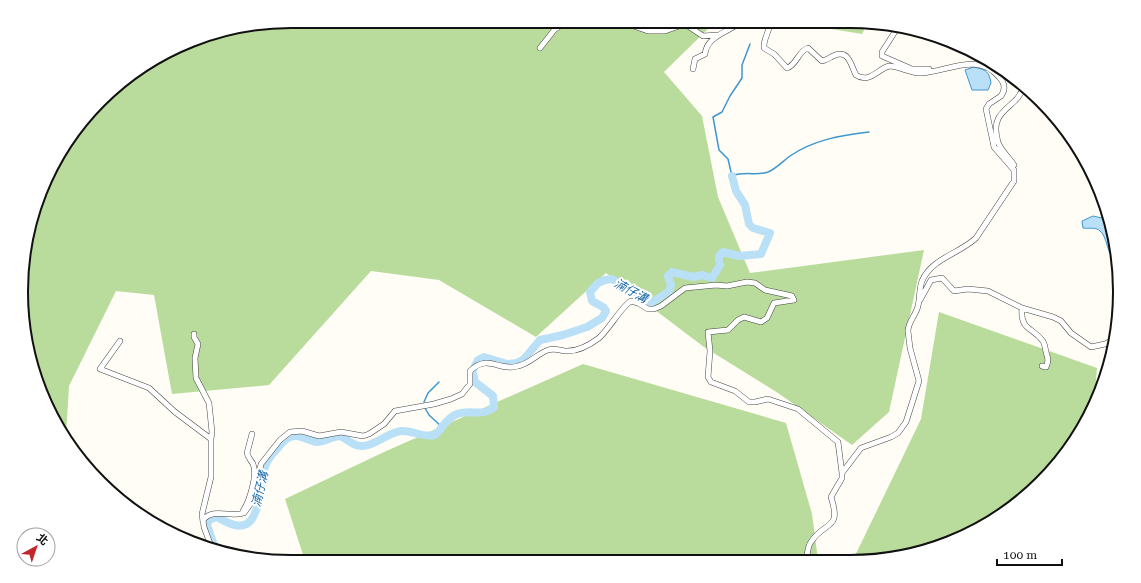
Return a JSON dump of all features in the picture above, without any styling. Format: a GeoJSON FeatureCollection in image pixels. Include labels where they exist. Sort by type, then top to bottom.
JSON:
{"type":"FeatureCollection","features":[{"type":"Feature","properties":{"kind":"street"},"geometry":{"type":"LineString","coordinates":[[540,48],[557,28]]}},
{"type":"Feature","properties":{"kind":"street"},"geometry":{"type":"LineString","coordinates":[[639,28],[648,31],[665,31],[674,28]]}},
{"type":"Feature","properties":{"kind":"street"},"geometry":{"type":"LineString","coordinates":[[691,28],[703,36],[717,35]]}},
{"type":"Feature","properties":{"kind":"street"},"geometry":{"type":"LineString","coordinates":[[693,69],[696,59],[705,54],[708,45],[717,35],[730,28]]}},
{"type":"Feature","properties":{"kind":"street"},"geometry":{"type":"LineString","coordinates":[[770,28],[764,48],[774,54],[787,68],[791,66],[801,52],[808,48],[822,61],[837,54],[846,56],[850,60],[856,75],[863,78],[874,75],[889,66],[922,73],[975,64],[986,66],[1003,82],[1004,92],[1002,96],[988,104],[986,109],[994,147],[1014,170]]}},
{"type":"Feature","properties":{"kind":"street"},"geometry":{"type":"LineString","coordinates":[[895,32],[882,52],[882,56],[912,69],[954,67]]}},
{"type":"Feature","properties":{"kind":"street"},"geometry":{"type":"LineString","coordinates":[[918,305],[921,283],[926,274],[940,260],[970,244],[982,232],[987,220],[1014,181],[1014,170],[1011,160],[998,142],[997,126],[1001,113],[1022,92]]}},
{"type":"Feature","properties":{"kind":"street"},"geometry":{"type":"LineString","coordinates":[[842,473],[861,448],[898,433],[906,422],[910,404],[919,386],[908,326],[926,287],[931,280],[940,277],[944,279],[954,291],[968,289],[988,291],[1022,308],[1061,321],[1071,333],[1091,347],[1108,342]]}},
{"type":"Feature","properties":{"kind":"street"},"geometry":{"type":"LineString","coordinates":[[203,523],[206,516],[210,514],[240,515],[244,513],[254,499],[260,464],[280,440],[290,432],[302,431],[320,436],[341,432],[363,436],[380,427],[395,411],[434,404],[462,394],[470,384],[470,372],[484,362],[503,367],[520,366],[551,349],[569,351],[591,343],[610,327],[624,307],[631,301],[648,309],[654,309],[661,306],[685,288],[716,285],[727,286],[747,282],[755,283],[765,290],[792,296],[794,300],[774,303],[767,318],[761,322],[744,317],[728,330],[708,332],[710,352],[709,380],[715,384],[735,391],[749,402],[768,399],[796,408],[803,412],[822,431],[838,442],[842,478],[831,497],[836,513],[835,517],[830,525],[811,541],[807,555]]}},
{"type":"Feature","properties":{"kind":"street"},"geometry":{"type":"LineString","coordinates":[[1022,308],[1021,318],[1023,322],[1027,328],[1044,343],[1049,361],[1046,367],[1042,366]]}},
{"type":"Feature","properties":{"kind":"street"},"geometry":{"type":"LineString","coordinates":[[194,334],[198,344],[195,358],[196,378],[209,403],[212,432],[211,477],[202,514],[203,523],[210,542]]}},
{"type":"Feature","properties":{"kind":"street"},"geometry":{"type":"LineString","coordinates":[[120,341],[100,369],[149,388],[176,412],[211,439]]}},
{"type":"Feature","properties":{"kind":"street"},"geometry":{"type":"LineString","coordinates":[[240,515],[250,498],[254,467],[247,456],[247,449],[252,434]]}},
{"type":"Feature","properties":{"kind":"green space"},"geometry":{"type":"Polygon","coordinates":[[[292,28],[709,28],[664,72],[702,116],[718,197],[750,273],[924,250],[889,412],[852,445],[778,393],[704,347],[606,273],[536,337],[439,280],[371,271],[269,385],[172,394],[154,295],[116,291],[69,386],[66,429],[48,392],[37,360],[30,326],[28,292],[30,257],[33,240],[42,207],[55,175],[72,145],[82,131],[105,105],[131,82],[160,63],[191,48],[223,37],[257,30],[292,28]]]}},
{"type":"Feature","properties":{"kind":"green space"},"geometry":{"type":"Polygon","coordinates":[[[826,28],[865,29],[862,34],[826,28]]]}},
{"type":"Feature","properties":{"kind":"green space"},"geometry":{"type":"Polygon","coordinates":[[[939,312],[1097,368],[1096,385],[1093,392],[1069,438],[1036,478],[1010,501],[996,511],[966,528],[934,541],[884,553],[856,555],[921,419],[939,312]]]}},
{"type":"Feature","properties":{"kind":"green space"},"geometry":{"type":"Polygon","coordinates":[[[583,364],[786,423],[812,514],[817,555],[303,555],[285,499],[384,452],[583,364]]]}},
{"type":"Feature","properties":{"kind":"water"},"geometry":{"type":"Polygon","coordinates":[[[974,67],[988,73],[991,83],[988,90],[972,90],[965,70],[974,67]]]}},
{"type":"Feature","properties":{"kind":"water"},"geometry":{"type":"Polygon","coordinates":[[[1093,216],[1103,219],[1110,254],[1102,233],[1097,229],[1083,228],[1082,221],[1093,216]]]}},
{"type":"Feature","properties":{"kind":"waterway","name":"湳仔溝"},"geometry":{"type":"LineString","coordinates":[[750,44],[742,65],[742,78],[730,96],[722,112],[713,117],[719,150],[728,159],[732,176],[768,172],[799,150],[818,142],[869,132]]}},
{"type":"Feature","properties":{"kind":"waterway","name":"湳仔溝"},"geometry":{"type":"LineString","coordinates":[[719,260],[719,256],[723,252],[739,256],[761,254],[770,233],[753,228],[749,224],[745,205],[736,191],[732,176]]}},
{"type":"Feature","properties":{"kind":"waterway","name":"湳仔溝"},"geometry":{"type":"LineString","coordinates":[[669,291],[671,285],[668,276],[672,272],[693,277],[702,275],[712,278],[720,265]]}},
{"type":"Feature","properties":{"kind":"waterway","name":"湳仔溝"},"geometry":{"type":"LineString","coordinates":[[474,368],[478,360],[484,357],[507,364],[517,363],[524,359],[540,340],[563,335],[587,327],[602,318],[606,311],[603,307],[592,301],[590,292],[598,283],[605,280],[612,279],[624,287],[643,295],[651,303],[665,294]]}},
{"type":"Feature","properties":{"kind":"waterway","name":"湳仔溝"},"geometry":{"type":"LineString","coordinates":[[213,543],[207,525],[209,520],[216,517],[233,525],[240,526],[250,522],[257,508],[266,464],[286,439],[297,436],[317,442],[340,436],[353,444],[363,446],[372,444],[391,434],[401,431],[426,436],[435,435],[449,419],[455,415],[465,412],[485,412],[494,407],[493,396],[475,382],[473,373]]}},
{"type":"Feature","properties":{"kind":"waterway"},"geometry":{"type":"LineString","coordinates":[[424,402],[428,393],[439,382]]}},
{"type":"Feature","properties":{"kind":"waterway"},"geometry":{"type":"LineString","coordinates":[[425,408],[429,415],[442,427]]}}]}
